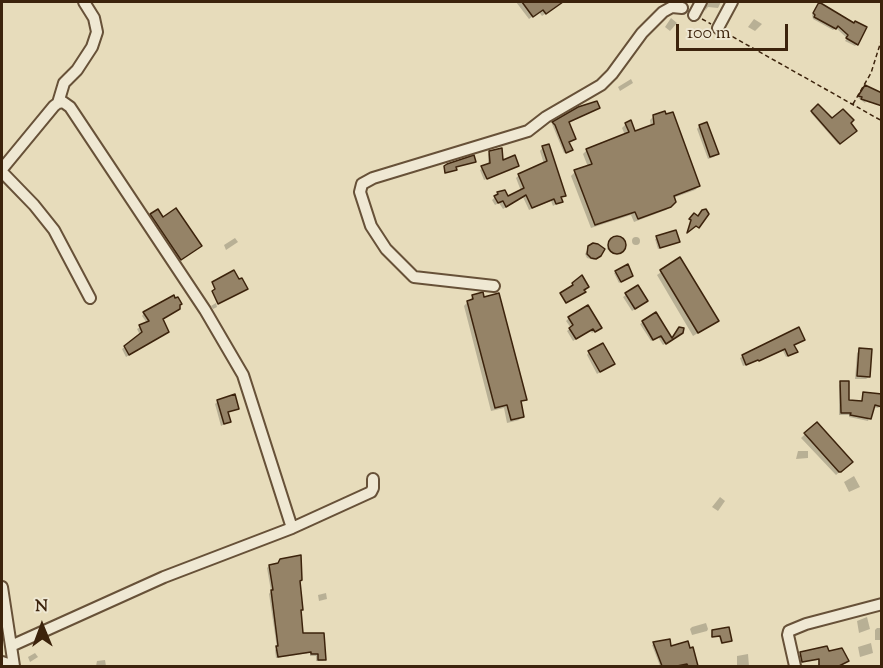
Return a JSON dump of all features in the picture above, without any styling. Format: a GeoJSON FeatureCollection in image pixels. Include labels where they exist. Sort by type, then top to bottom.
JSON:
{"type":"FeatureCollection","features":[{"type":"Feature","properties":{"kind":"street"},"geometry":{"type":"LineString","coordinates":[[84,2],[94,18],[97,32],[87,54],[77,70],[64,83],[58,103],[2,171],[54,230],[90,298]]}},
{"type":"Feature","properties":{"kind":"street"},"geometry":{"type":"LineString","coordinates":[[694,15],[701,2]]}},
{"type":"Feature","properties":{"kind":"street"},"geometry":{"type":"LineString","coordinates":[[718,28],[732,2]]}},
{"type":"Feature","properties":{"kind":"street"},"geometry":{"type":"LineString","coordinates":[[494,286],[414,277],[386,249],[371,226],[360,192],[362,184],[384,175],[528,131],[546,117],[601,85],[612,74],[642,33],[663,12],[672,7],[682,8]]}},
{"type":"Feature","properties":{"kind":"street"},"geometry":{"type":"LineString","coordinates":[[58,103],[63,102],[70,107],[205,310],[243,375],[292,528]]}},
{"type":"Feature","properties":{"kind":"street"},"geometry":{"type":"LineString","coordinates":[[11,646],[164,577],[292,528],[371,492],[373,479]]}},
{"type":"Feature","properties":{"kind":"street"},"geometry":{"type":"LineString","coordinates":[[2,588],[14,666],[2,662]]}},
{"type":"Feature","properties":{"kind":"street"},"geometry":{"type":"LineString","coordinates":[[795,666],[789,631],[806,624],[882,604]]}},
{"type":"Feature","properties":{"kind":"path"},"geometry":{"type":"LineString","coordinates":[[694,15],[882,121]]}},
{"type":"Feature","properties":{"kind":"path"},"geometry":{"type":"LineString","coordinates":[[852,105],[871,73],[882,38]]}},
{"type":"Feature","properties":{"kind":"building"},"geometry":{"type":"Polygon","coordinates":[[[522,2],[563,2],[546,14],[543,10],[533,17],[522,2]]]}},
{"type":"Feature","properties":{"kind":"building"},"geometry":{"type":"Polygon","coordinates":[[[819,2],[854,23],[855,21],[867,27],[858,45],[846,38],[848,35],[838,26],[836,29],[814,17],[813,13],[819,2]]]}},
{"type":"Feature","properties":{"kind":"building"},"geometry":{"type":"Polygon","coordinates":[[[865,85],[882,93],[882,106],[858,96],[865,85]]]}},
{"type":"Feature","properties":{"kind":"building"},"geometry":{"type":"Polygon","coordinates":[[[597,101],[600,108],[569,122],[576,139],[569,142],[573,150],[566,153],[552,122],[578,107],[597,101]]]}},
{"type":"Feature","properties":{"kind":"building"},"geometry":{"type":"Polygon","coordinates":[[[818,104],[832,118],[843,109],[854,120],[851,123],[857,131],[840,144],[811,111],[818,104]]]}},
{"type":"Feature","properties":{"kind":"building"},"geometry":{"type":"Polygon","coordinates":[[[665,111],[666,114],[673,112],[700,186],[674,196],[676,202],[671,207],[638,219],[635,212],[595,225],[574,170],[592,164],[586,149],[629,132],[625,123],[631,120],[635,131],[654,124],[653,115],[665,111]]]}},
{"type":"Feature","properties":{"kind":"building"},"geometry":{"type":"Polygon","coordinates":[[[707,122],[719,154],[710,157],[699,125],[707,122]]]}},
{"type":"Feature","properties":{"kind":"building"},"geometry":{"type":"Polygon","coordinates":[[[549,144],[566,196],[561,197],[563,202],[556,204],[554,199],[532,208],[526,195],[506,207],[503,201],[498,203],[494,196],[498,194],[497,192],[505,190],[508,196],[524,188],[518,174],[547,161],[542,146],[549,144]]]}},
{"type":"Feature","properties":{"kind":"building"},"geometry":{"type":"Polygon","coordinates":[[[502,148],[503,160],[515,155],[519,166],[487,179],[481,166],[490,163],[489,151],[502,148]]]}},
{"type":"Feature","properties":{"kind":"building"},"geometry":{"type":"Polygon","coordinates":[[[474,155],[476,162],[456,167],[457,170],[445,173],[444,166],[447,164],[474,155]]]}},
{"type":"Feature","properties":{"kind":"building"},"geometry":{"type":"Polygon","coordinates":[[[176,208],[202,246],[181,260],[150,214],[158,209],[163,217],[176,208]]]}},
{"type":"Feature","properties":{"kind":"building"},"geometry":{"type":"Polygon","coordinates":[[[706,209],[709,214],[699,228],[696,226],[687,233],[691,220],[689,219],[694,213],[698,216],[702,210],[706,209]]]}},
{"type":"Feature","properties":{"kind":"building"},"geometry":{"type":"Polygon","coordinates":[[[676,230],[680,242],[660,248],[656,236],[676,230]]]}},
{"type":"Feature","properties":{"kind":"building"},"geometry":{"type":"Polygon","coordinates":[[[617,236],[623,239],[626,245],[623,251],[617,254],[611,251],[608,245],[611,239],[617,236]]]}},
{"type":"Feature","properties":{"kind":"building"},"geometry":{"type":"Polygon","coordinates":[[[593,243],[605,249],[596,259],[587,254],[588,246],[593,243]]]}},
{"type":"Feature","properties":{"kind":"building"},"geometry":{"type":"Polygon","coordinates":[[[680,257],[719,321],[698,333],[660,270],[680,257]]]}},
{"type":"Feature","properties":{"kind":"building"},"geometry":{"type":"Polygon","coordinates":[[[628,264],[633,276],[621,282],[615,271],[628,264]]]}},
{"type":"Feature","properties":{"kind":"building"},"geometry":{"type":"Polygon","coordinates":[[[234,270],[248,289],[218,304],[212,291],[215,289],[212,282],[234,270]]]}},
{"type":"Feature","properties":{"kind":"building"},"geometry":{"type":"Polygon","coordinates":[[[582,275],[589,287],[584,290],[586,292],[566,303],[560,293],[573,285],[572,283],[582,275]]]}},
{"type":"Feature","properties":{"kind":"building"},"geometry":{"type":"Polygon","coordinates":[[[638,285],[648,301],[635,309],[625,293],[638,285]]]}},
{"type":"Feature","properties":{"kind":"building"},"geometry":{"type":"Polygon","coordinates":[[[483,292],[484,297],[499,293],[527,400],[521,401],[524,417],[511,420],[507,405],[495,408],[467,301],[473,299],[472,295],[483,292]]]}},
{"type":"Feature","properties":{"kind":"building"},"geometry":{"type":"Polygon","coordinates":[[[174,295],[182,304],[180,309],[163,319],[169,332],[129,355],[124,346],[142,332],[139,325],[149,321],[143,312],[174,295]]]}},
{"type":"Feature","properties":{"kind":"building"},"geometry":{"type":"Polygon","coordinates":[[[588,305],[602,328],[595,332],[593,329],[576,339],[569,328],[573,325],[568,317],[588,305]]]}},
{"type":"Feature","properties":{"kind":"building"},"geometry":{"type":"Polygon","coordinates":[[[656,312],[672,338],[679,327],[684,328],[683,333],[666,344],[661,336],[653,340],[642,321],[656,312]]]}},
{"type":"Feature","properties":{"kind":"building"},"geometry":{"type":"Polygon","coordinates":[[[799,327],[805,340],[794,345],[798,352],[788,356],[785,349],[746,365],[742,355],[799,327]]]}},
{"type":"Feature","properties":{"kind":"building"},"geometry":{"type":"Polygon","coordinates":[[[603,343],[615,364],[600,372],[588,351],[603,343]]]}},
{"type":"Feature","properties":{"kind":"building"},"geometry":{"type":"Polygon","coordinates":[[[859,348],[872,349],[870,377],[857,376],[859,348]]]}},
{"type":"Feature","properties":{"kind":"building"},"geometry":{"type":"Polygon","coordinates":[[[840,381],[849,381],[849,400],[862,401],[863,392],[882,394],[882,407],[875,405],[871,419],[850,415],[851,413],[841,413],[840,381]]]}},
{"type":"Feature","properties":{"kind":"building"},"geometry":{"type":"Polygon","coordinates":[[[235,394],[239,409],[228,412],[231,422],[224,424],[217,400],[235,394]]]}},
{"type":"Feature","properties":{"kind":"building"},"geometry":{"type":"Polygon","coordinates":[[[817,422],[853,462],[841,472],[804,433],[817,422]]]}},
{"type":"Feature","properties":{"kind":"building"},"geometry":{"type":"Polygon","coordinates":[[[301,555],[303,633],[324,633],[326,660],[318,660],[318,654],[311,654],[311,652],[278,657],[269,565],[278,563],[280,559],[301,555]]]}},
{"type":"Feature","properties":{"kind":"building"},"geometry":{"type":"Polygon","coordinates":[[[729,627],[732,641],[722,643],[720,636],[712,637],[712,630],[729,627]]]}},
{"type":"Feature","properties":{"kind":"building"},"geometry":{"type":"Polygon","coordinates":[[[670,639],[671,646],[688,641],[690,648],[693,647],[698,666],[687,664],[662,666],[653,642],[670,639]]]}},
{"type":"Feature","properties":{"kind":"building"},"geometry":{"type":"Polygon","coordinates":[[[827,646],[829,651],[842,648],[849,661],[839,666],[819,666],[819,659],[802,662],[800,652],[827,646]]]}}]}
